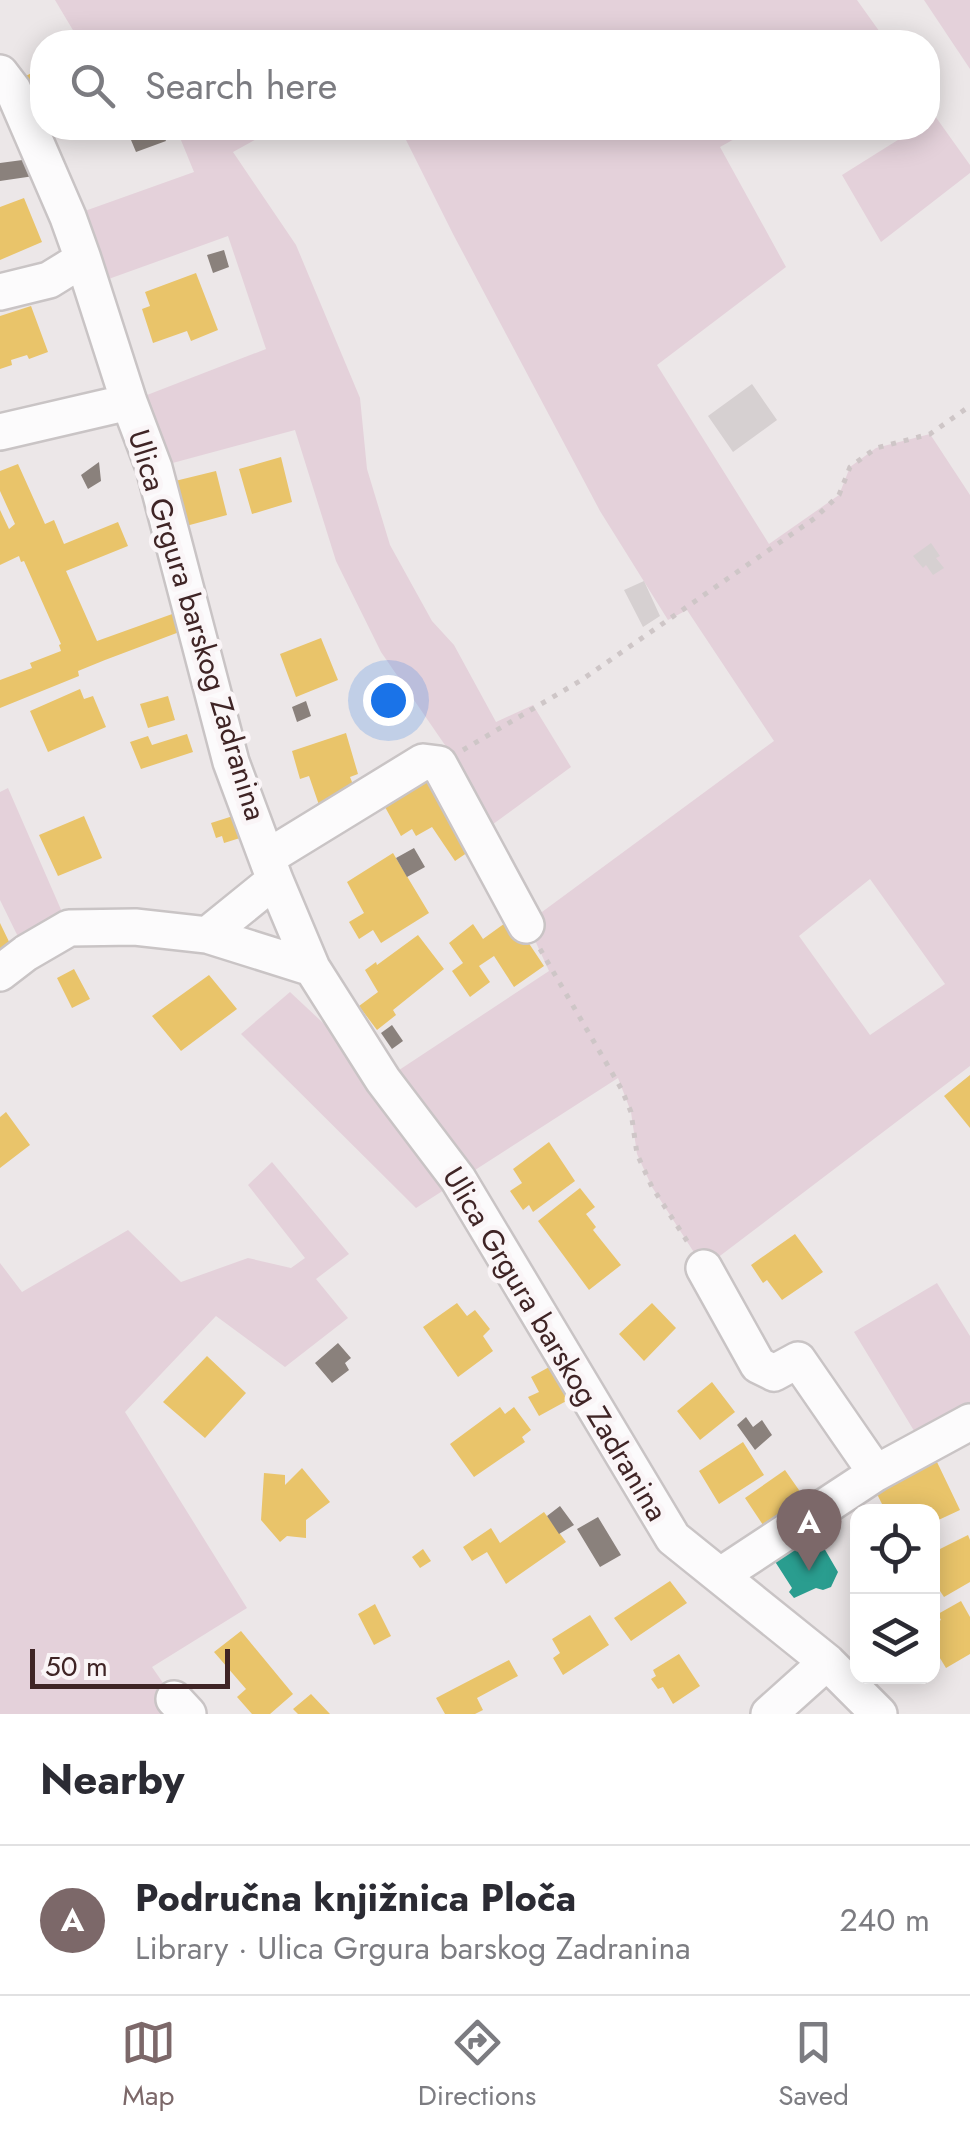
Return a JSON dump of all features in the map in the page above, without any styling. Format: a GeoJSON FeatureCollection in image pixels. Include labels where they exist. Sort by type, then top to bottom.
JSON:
{"type":"FeatureCollection","features":[{"type":"Feature","properties":{"kind":"street","name":"Ulica Grgura barskog Zadranina"},"geometry":{"type":"LineString","coordinates":[[0,73],[30,131]]}},
{"type":"Feature","properties":{"kind":"street","name":"Ulica Grgura barskog Zadranina"},"geometry":{"type":"LineString","coordinates":[[34,140],[68,217],[154,468],[231,762],[312,968],[383,1080],[458,1179],[673,1538],[827,1662],[878,1714]]}},
{"type":"Feature","properties":{"kind":"street"},"geometry":{"type":"LineString","coordinates":[[0,292],[49,280],[83,259]]}},
{"type":"Feature","properties":{"kind":"street"},"geometry":{"type":"LineString","coordinates":[[0,432],[129,402]]}},
{"type":"Feature","properties":{"kind":"street"},"geometry":{"type":"LineString","coordinates":[[206,935],[272,869],[423,762],[439,764],[526,925]]}},
{"type":"Feature","properties":{"kind":"street"},"geometry":{"type":"LineString","coordinates":[[0,973],[68,928],[134,927],[206,935],[312,968]]}},
{"type":"Feature","properties":{"kind":"street"},"geometry":{"type":"LineString","coordinates":[[704,1268],[758,1365],[774,1373],[798,1360],[876,1473]]}},
{"type":"Feature","properties":{"kind":"street"},"geometry":{"type":"LineString","coordinates":[[720,1575],[876,1473],[970,1422]]}},
{"type":"Feature","properties":{"kind":"street"},"geometry":{"type":"LineString","coordinates":[[770,1714],[827,1662]]}},
{"type":"Feature","properties":{"kind":"path"},"geometry":{"type":"LineString","coordinates":[[439,764],[580,682],[815,518],[839,495],[850,467],[876,448],[930,434],[970,406]]}},
{"type":"Feature","properties":{"kind":"path"},"geometry":{"type":"LineString","coordinates":[[526,925],[622,1090],[631,1112],[636,1154],[652,1187],[704,1268]]}},
{"type":"Feature","properties":{"kind":"shaded area"},"geometry":{"type":"Polygon","coordinates":[[[55,0],[857,0],[878,30],[73,30],[55,0]]]}},
{"type":"Feature","properties":{"kind":"shaded area"},"geometry":{"type":"Polygon","coordinates":[[[924,0],[970,0],[970,69],[924,0]]]}},
{"type":"Feature","properties":{"kind":"shaded area"},"geometry":{"type":"Polygon","coordinates":[[[940,123],[970,165],[970,173],[881,242],[842,175],[898,140],[940,140],[940,123]]]}},
{"type":"Feature","properties":{"kind":"shaded area"},"geometry":{"type":"Polygon","coordinates":[[[181,140],[254,140],[233,152],[296,245],[360,398],[367,469],[390,545],[432,621],[454,645],[496,722],[533,705],[571,767],[485,830],[447,748],[381,652],[336,561],[295,430],[154,468],[129,402],[266,349],[228,236],[92,285],[68,217],[194,172],[181,140]]]}},
{"type":"Feature","properties":{"kind":"shaded area"},"geometry":{"type":"Polygon","coordinates":[[[406,140],[733,140],[720,147],[786,267],[657,365],[769,544],[839,495],[850,467],[876,448],[930,434],[970,495],[970,1066],[704,1268],[652,1187],[637,1154],[631,1112],[618,1078],[416,1208],[241,1034],[290,992],[384,1080],[549,971],[527,923],[774,741],[687,610],[668,620],[600,511],[406,140]],[[870,879],[799,936],[870,1035],[945,984],[870,879]]]}},
{"type":"Feature","properties":{"kind":"shaded area"},"geometry":{"type":"Polygon","coordinates":[[[8,788],[69,928],[26,953],[0,900],[0,792],[8,788]]]}},
{"type":"Feature","properties":{"kind":"shaded area"},"geometry":{"type":"Polygon","coordinates":[[[272,1162],[349,1254],[316,1279],[348,1318],[285,1367],[216,1316],[125,1412],[247,1608],[152,1667],[188,1714],[0,1714],[0,1263],[22,1292],[128,1230],[181,1282],[248,1258],[291,1268],[305,1258],[248,1185],[272,1162]]]}},
{"type":"Feature","properties":{"kind":"shaded area"},"geometry":{"type":"Polygon","coordinates":[[[937,1283],[970,1336],[970,1423],[916,1434],[854,1332],[937,1283]]]}},
{"type":"Feature","properties":{"kind":"building: Homes"},"geometry":{"type":"Polygon","coordinates":[[[24,198],[42,242],[0,260],[0,207],[24,198]]]}},
{"type":"Feature","properties":{"kind":"building: Homes"},"geometry":{"type":"Polygon","coordinates":[[[196,273],[218,330],[191,341],[187,331],[153,343],[142,309],[150,306],[145,292],[196,273]]]}},
{"type":"Feature","properties":{"kind":"building: Homes"},"geometry":{"type":"Polygon","coordinates":[[[31,306],[48,352],[11,360],[12,365],[0,369],[0,316],[31,306]]]}},
{"type":"Feature","properties":{"kind":"building: Homes"},"geometry":{"type":"Polygon","coordinates":[[[281,457],[292,502],[252,514],[239,469],[281,457]]]}},
{"type":"Feature","properties":{"kind":"building: Homes"},"geometry":{"type":"Polygon","coordinates":[[[18,464],[45,524],[54,520],[64,544],[118,522],[128,546],[66,571],[97,641],[175,613],[182,631],[78,671],[79,676],[0,708],[0,680],[61,651],[24,561],[19,556],[0,565],[0,510],[9,529],[15,524],[0,491],[0,471],[18,464]]]}},
{"type":"Feature","properties":{"kind":"building: Homes"},"geometry":{"type":"Polygon","coordinates":[[[216,471],[227,515],[186,526],[175,481],[216,471]]]}},
{"type":"Feature","properties":{"kind":"building: Homes"},"geometry":{"type":"Polygon","coordinates":[[[321,638],[338,680],[296,697],[280,654],[321,638]]]}},
{"type":"Feature","properties":{"kind":"building: Homes"},"geometry":{"type":"Polygon","coordinates":[[[80,689],[84,699],[93,696],[106,727],[48,752],[30,711],[80,689]]]}},
{"type":"Feature","properties":{"kind":"building: Homes"},"geometry":{"type":"Polygon","coordinates":[[[168,696],[175,720],[148,728],[140,704],[168,696]]]}},
{"type":"Feature","properties":{"kind":"building: Homes"},"geometry":{"type":"Polygon","coordinates":[[[346,733],[358,774],[350,777],[356,792],[319,805],[309,776],[300,779],[292,751],[346,733]]]}},
{"type":"Feature","properties":{"kind":"building: Homes"},"geometry":{"type":"Polygon","coordinates":[[[187,734],[193,752],[141,769],[130,742],[148,736],[152,745],[187,734]]]}},
{"type":"Feature","properties":{"kind":"building: Homes"},"geometry":{"type":"Polygon","coordinates":[[[427,771],[474,848],[455,861],[432,827],[416,836],[412,829],[401,836],[385,807],[388,794],[427,771]]]}},
{"type":"Feature","properties":{"kind":"building: Homes"},"geometry":{"type":"Polygon","coordinates":[[[84,816],[102,858],[58,876],[39,835],[84,816]]]}},
{"type":"Feature","properties":{"kind":"building: Homes"},"geometry":{"type":"Polygon","coordinates":[[[233,816],[240,838],[224,843],[222,836],[216,838],[211,823],[233,816]]]}},
{"type":"Feature","properties":{"kind":"building: Homes"},"geometry":{"type":"Polygon","coordinates":[[[393,853],[429,913],[381,943],[373,930],[359,939],[349,922],[364,913],[347,882],[393,853]]]}},
{"type":"Feature","properties":{"kind":"building: Homes"},"geometry":{"type":"Polygon","coordinates":[[[512,918],[544,966],[514,987],[494,956],[479,966],[490,982],[470,997],[452,971],[463,963],[449,943],[473,924],[483,939],[512,918]]]}},
{"type":"Feature","properties":{"kind":"building: Homes"},"geometry":{"type":"Polygon","coordinates":[[[0,923],[14,952],[0,959],[0,923]]]}},
{"type":"Feature","properties":{"kind":"building: Homes"},"geometry":{"type":"Polygon","coordinates":[[[418,935],[444,969],[393,1010],[396,1015],[377,1030],[359,1006],[378,992],[365,970],[418,935]]]}},
{"type":"Feature","properties":{"kind":"building: Homes"},"geometry":{"type":"Polygon","coordinates":[[[74,969],[90,999],[72,1008],[57,978],[74,969]]]}},
{"type":"Feature","properties":{"kind":"building: Homes"},"geometry":{"type":"Polygon","coordinates":[[[209,975],[237,1009],[181,1051],[152,1016],[209,975]]]}},
{"type":"Feature","properties":{"kind":"building: Homes"},"geometry":{"type":"Polygon","coordinates":[[[970,1075],[970,1128],[944,1096],[970,1075]]]}},
{"type":"Feature","properties":{"kind":"building: Homes"},"geometry":{"type":"Polygon","coordinates":[[[6,1112],[30,1145],[0,1168],[0,1117],[6,1112]]]}},
{"type":"Feature","properties":{"kind":"building: Homes"},"geometry":{"type":"Polygon","coordinates":[[[549,1142],[575,1181],[533,1212],[529,1205],[523,1210],[510,1191],[522,1183],[513,1169],[549,1142]]]}},
{"type":"Feature","properties":{"kind":"building: Homes"},"geometry":{"type":"Polygon","coordinates":[[[580,1188],[595,1207],[586,1214],[596,1227],[593,1230],[621,1265],[589,1290],[538,1221],[580,1188]]]}},
{"type":"Feature","properties":{"kind":"building: Homes"},"geometry":{"type":"Polygon","coordinates":[[[795,1234],[823,1272],[782,1300],[751,1265],[795,1234]]]}},
{"type":"Feature","properties":{"kind":"building: Homes"},"geometry":{"type":"Polygon","coordinates":[[[457,1303],[467,1316],[475,1310],[490,1329],[483,1336],[493,1351],[458,1377],[423,1327],[457,1303]]]}},
{"type":"Feature","properties":{"kind":"building: Homes"},"geometry":{"type":"Polygon","coordinates":[[[652,1303],[676,1328],[644,1361],[619,1334],[652,1303]]]}},
{"type":"Feature","properties":{"kind":"building: Homes"},"geometry":{"type":"Polygon","coordinates":[[[207,1356],[246,1393],[205,1438],[163,1402],[207,1356]]]}},
{"type":"Feature","properties":{"kind":"building: Homes"},"geometry":{"type":"Polygon","coordinates":[[[551,1366],[570,1399],[539,1416],[528,1397],[539,1392],[531,1377],[551,1366]]]}},
{"type":"Feature","properties":{"kind":"building: Homes"},"geometry":{"type":"Polygon","coordinates":[[[712,1382],[735,1412],[700,1440],[677,1411],[712,1382]]]}},
{"type":"Feature","properties":{"kind":"building: Homes"},"geometry":{"type":"Polygon","coordinates":[[[500,1407],[505,1414],[514,1407],[531,1430],[522,1437],[525,1442],[474,1477],[450,1444],[500,1407]]]}},
{"type":"Feature","properties":{"kind":"building: Homes"},"geometry":{"type":"Polygon","coordinates":[[[743,1442],[764,1475],[719,1504],[699,1471],[743,1442]]]}},
{"type":"Feature","properties":{"kind":"building: Homes"},"geometry":{"type":"Polygon","coordinates":[[[937,1462],[960,1510],[940,1519],[940,1504],[882,1504],[876,1492],[937,1462]]]}},
{"type":"Feature","properties":{"kind":"building: Homes"},"geometry":{"type":"Polygon","coordinates":[[[302,1468],[330,1502],[306,1520],[306,1538],[287,1536],[280,1542],[261,1520],[264,1473],[285,1475],[285,1485],[302,1468]]]}},
{"type":"Feature","properties":{"kind":"building: Homes"},"geometry":{"type":"Polygon","coordinates":[[[785,1470],[808,1503],[767,1531],[745,1498],[785,1470]]]}},
{"type":"Feature","properties":{"kind":"building: Homes"},"geometry":{"type":"Polygon","coordinates":[[[544,1512],[566,1542],[506,1584],[487,1552],[472,1561],[463,1547],[491,1528],[500,1543],[544,1512]]]}},
{"type":"Feature","properties":{"kind":"building: Homes"},"geometry":{"type":"Polygon","coordinates":[[[968,1535],[970,1540],[970,1582],[944,1597],[940,1591],[940,1549],[968,1535]]]}},
{"type":"Feature","properties":{"kind":"building: Homes"},"geometry":{"type":"Polygon","coordinates":[[[423,1549],[431,1561],[420,1568],[412,1557],[423,1549]]]}},
{"type":"Feature","properties":{"kind":"building: Homes"},"geometry":{"type":"Polygon","coordinates":[[[670,1581],[687,1603],[631,1641],[614,1618],[670,1581]]]}},
{"type":"Feature","properties":{"kind":"building: Homes"},"geometry":{"type":"Polygon","coordinates":[[[961,1601],[970,1617],[970,1654],[946,1668],[940,1658],[940,1613],[961,1601]]]}},
{"type":"Feature","properties":{"kind":"building: Homes"},"geometry":{"type":"Polygon","coordinates":[[[375,1604],[391,1636],[374,1645],[358,1614],[375,1604]]]}},
{"type":"Feature","properties":{"kind":"building: Homes"},"geometry":{"type":"Polygon","coordinates":[[[590,1615],[609,1645],[563,1675],[553,1658],[560,1653],[552,1639],[590,1615]]]}},
{"type":"Feature","properties":{"kind":"building: Homes"},"geometry":{"type":"Polygon","coordinates":[[[241,1631],[293,1694],[270,1714],[252,1714],[237,1697],[246,1689],[214,1652],[241,1631]]]}},
{"type":"Feature","properties":{"kind":"building: Homes"},"geometry":{"type":"Polygon","coordinates":[[[679,1654],[700,1686],[673,1704],[663,1687],[658,1689],[651,1679],[656,1676],[653,1670],[679,1654]]]}},
{"type":"Feature","properties":{"kind":"building: Homes"},"geometry":{"type":"Polygon","coordinates":[[[509,1660],[518,1676],[477,1698],[483,1710],[475,1714],[445,1714],[436,1698],[509,1660]]]}},
{"type":"Feature","properties":{"kind":"building: Homes"},"geometry":{"type":"Polygon","coordinates":[[[311,1694],[330,1714],[298,1714],[293,1709],[311,1694]]]}},
{"type":"Feature","properties":{"kind":"building: Schools"},"geometry":{"type":"Polygon","coordinates":[[[810,1524],[838,1572],[831,1587],[816,1588],[794,1598],[789,1592],[792,1588],[767,1549],[810,1524]]]}},
{"type":"Feature","properties":{"kind":"building: Industry"},"geometry":{"type":"Polygon","coordinates":[[[131,140],[166,140],[166,141],[136,152],[131,140]]]}},
{"type":"Feature","properties":{"kind":"building: Industry"},"geometry":{"type":"Polygon","coordinates":[[[30,159],[34,176],[0,181],[0,163],[30,159]]]}},
{"type":"Feature","properties":{"kind":"building: Industry"},"geometry":{"type":"Polygon","coordinates":[[[224,250],[229,267],[213,273],[207,255],[224,250]]]}},
{"type":"Feature","properties":{"kind":"building: Industry"},"geometry":{"type":"Polygon","coordinates":[[[99,462],[101,481],[88,489],[81,475],[99,462]]]}},
{"type":"Feature","properties":{"kind":"building: Industry"},"geometry":{"type":"Polygon","coordinates":[[[306,701],[311,716],[297,722],[292,707],[306,701]]]}},
{"type":"Feature","properties":{"kind":"building: Industry"},"geometry":{"type":"Polygon","coordinates":[[[414,848],[425,867],[407,877],[396,858],[414,848]]]}},
{"type":"Feature","properties":{"kind":"building: Industry"},"geometry":{"type":"Polygon","coordinates":[[[392,1025],[403,1041],[392,1049],[381,1033],[392,1025]]]}},
{"type":"Feature","properties":{"kind":"building: Industry"},"geometry":{"type":"Polygon","coordinates":[[[338,1343],[351,1358],[345,1363],[349,1370],[332,1383],[315,1363],[338,1343]]]}},
{"type":"Feature","properties":{"kind":"building: Industry"},"geometry":{"type":"Polygon","coordinates":[[[746,1417],[753,1427],[762,1420],[772,1435],[755,1450],[737,1425],[746,1417]]]}},
{"type":"Feature","properties":{"kind":"building: Industry"},"geometry":{"type":"Polygon","coordinates":[[[560,1506],[574,1525],[559,1534],[547,1516],[560,1506]]]}},
{"type":"Feature","properties":{"kind":"building: Industry"},"geometry":{"type":"Polygon","coordinates":[[[598,1517],[621,1555],[600,1567],[577,1529],[598,1517]]]}},
{"type":"Feature","properties":{"kind":"building: Other"},"geometry":{"type":"Polygon","coordinates":[[[752,384],[777,420],[733,452],[708,416],[752,384]]]}},
{"type":"Feature","properties":{"kind":"building: Other"},"geometry":{"type":"Polygon","coordinates":[[[931,543],[944,568],[933,575],[913,556],[931,543]]]}},
{"type":"Feature","properties":{"kind":"building: Other"},"geometry":{"type":"Polygon","coordinates":[[[644,581],[660,616],[643,627],[624,590],[644,581]]]}},
{"type":"Feature","properties":{"kind":"place","name":"Područna knjižnica Ploča"},"geometry":{"type":"Point","coordinates":[809,1571]}}]}
